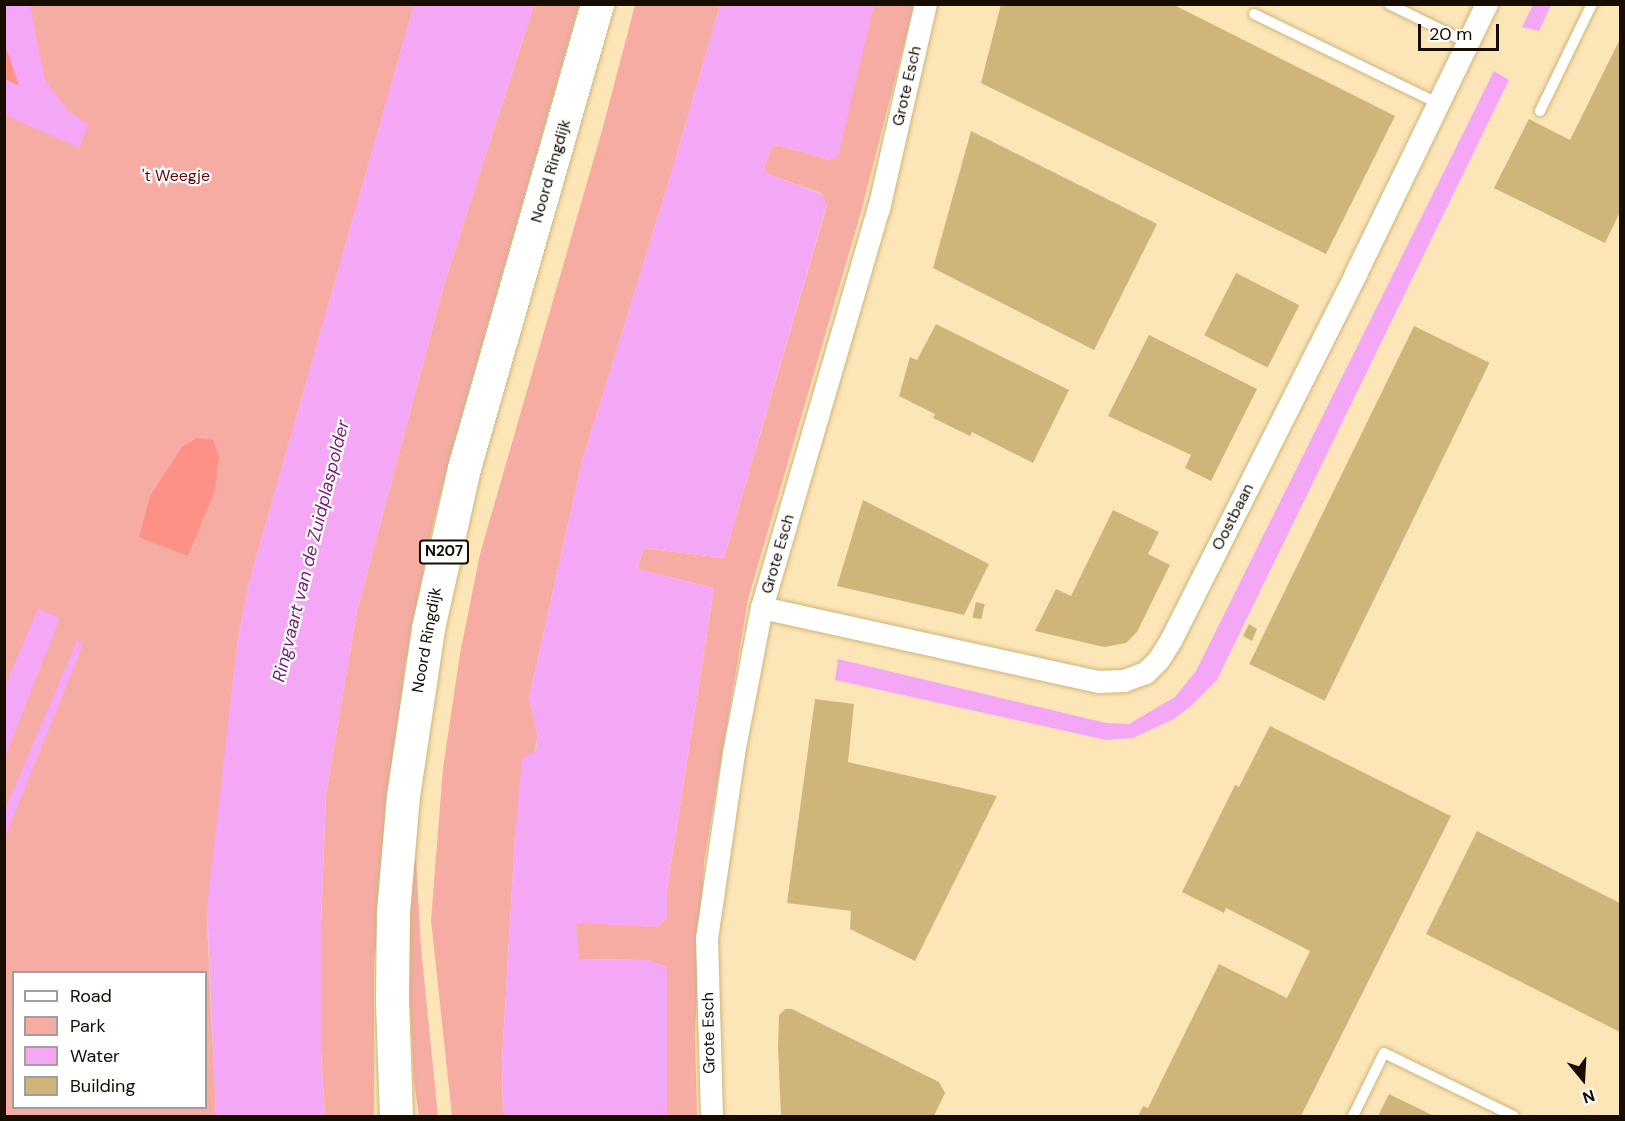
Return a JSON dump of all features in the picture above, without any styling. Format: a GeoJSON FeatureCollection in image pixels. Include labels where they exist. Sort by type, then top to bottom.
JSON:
{"type":"FeatureCollection","features":[{"type":"Feature","properties":{"kind":"main road","name":"Noord Ringdijk"},"geometry":{"type":"LineString","coordinates":[[396,1116],[392,1002],[393,912],[403,796],[428,628],[464,468],[597,4]]}},
{"type":"Feature","properties":{"kind":"street","name":"Grote Esch"},"geometry":{"type":"LineString","coordinates":[[712,1116],[707,939],[734,753],[762,608],[879,209],[926,4]]}},
{"type":"Feature","properties":{"kind":"street","name":"Oostbaan"},"geometry":{"type":"LineString","coordinates":[[762,608],[1098,682],[1124,681],[1146,674],[1172,639],[1487,4]]}},
{"type":"Feature","properties":{"kind":"lane"},"geometry":{"type":"LineString","coordinates":[[1389,4],[1468,43]]}},
{"type":"Feature","properties":{"kind":"lane"},"geometry":{"type":"LineString","coordinates":[[1540,111],[1592,4]]}},
{"type":"Feature","properties":{"kind":"lane"},"geometry":{"type":"LineString","coordinates":[[1254,14],[1439,104]]}},
{"type":"Feature","properties":{"kind":"lane"},"geometry":{"type":"LineString","coordinates":[[1353,1116],[1384,1053],[1514,1116]]}},
{"type":"Feature","properties":{"kind":"green space","name":"'t Weegje"},"geometry":{"type":"Polygon","coordinates":[[[5,5],[414,5],[249,583],[238,638],[207,920],[216,1116],[5,1116],[5,5]]]}},
{"type":"Feature","properties":{"kind":"green space"},"geometry":{"type":"Polygon","coordinates":[[[534,5],[579,5],[454,443],[434,519],[405,665],[374,964],[374,1116],[325,1116],[321,1052],[321,923],[326,795],[357,611],[444,285],[534,5]]]}},
{"type":"Feature","properties":{"kind":"green space"},"geometry":{"type":"Polygon","coordinates":[[[635,5],[720,5],[673,168],[582,462],[529,698],[538,736],[515,835],[502,1062],[503,1116],[452,1116],[431,920],[443,768],[460,654],[480,554],[603,127],[635,5]]]}},
{"type":"Feature","properties":{"kind":"green space"},"geometry":{"type":"Polygon","coordinates":[[[874,5],[914,5],[861,212],[748,599],[704,862],[695,1033],[697,1116],[667,1116],[667,967],[646,960],[578,959],[576,922],[657,927],[667,918],[667,890],[714,588],[637,569],[644,548],[724,558],[827,205],[821,193],[767,174],[764,169],[771,148],[778,145],[830,160],[874,5]]]}},
{"type":"Feature","properties":{"kind":"green space"},"geometry":{"type":"Polygon","coordinates":[[[410,859],[416,859],[421,948],[438,1116],[419,1116],[414,1082],[407,945],[410,859]]]}},
{"type":"Feature","properties":{"kind":"shaded area"},"geometry":{"type":"Polygon","coordinates":[[[5,45],[20,86],[5,79],[5,45]]]}},
{"type":"Feature","properties":{"kind":"shaded area"},"geometry":{"type":"Polygon","coordinates":[[[197,438],[213,440],[219,457],[215,490],[188,556],[139,537],[150,496],[182,447],[197,438]]]}},
{"type":"Feature","properties":{"kind":"water"},"geometry":{"type":"Polygon","coordinates":[[[5,4],[30,5],[45,79],[67,110],[89,125],[79,148],[5,115],[5,79],[19,86],[5,45],[5,4]]]}},
{"type":"Feature","properties":{"kind":"water","name":"Ringvaart van de Zuidplaspolder"},"geometry":{"type":"Polygon","coordinates":[[[414,5],[534,5],[444,285],[357,611],[326,795],[321,923],[321,1052],[325,1116],[216,1116],[207,907],[238,638],[249,583],[414,5]]]}},
{"type":"Feature","properties":{"kind":"water"},"geometry":{"type":"Polygon","coordinates":[[[720,5],[874,5],[838,157],[830,160],[778,145],[771,148],[764,169],[768,174],[821,194],[827,204],[724,558],[644,548],[637,569],[714,588],[667,890],[667,918],[657,927],[576,923],[579,959],[646,960],[667,967],[667,1116],[503,1116],[502,1062],[515,835],[522,759],[536,750],[538,736],[529,698],[582,462],[673,168],[720,5]]]}},
{"type":"Feature","properties":{"kind":"water"},"geometry":{"type":"Polygon","coordinates":[[[1533,5],[1551,5],[1539,31],[1522,27],[1533,5]]]}},
{"type":"Feature","properties":{"kind":"water"},"geometry":{"type":"Polygon","coordinates":[[[1494,71],[1509,80],[1217,680],[1190,707],[1174,719],[1133,738],[1106,740],[835,680],[838,659],[1106,723],[1129,724],[1175,697],[1196,671],[1494,71]]]}},
{"type":"Feature","properties":{"kind":"water"},"geometry":{"type":"Polygon","coordinates":[[[38,609],[60,618],[5,757],[5,686],[38,609]]]}},
{"type":"Feature","properties":{"kind":"water"},"geometry":{"type":"Polygon","coordinates":[[[77,641],[83,645],[5,838],[5,810],[77,641]]]}},
{"type":"Feature","properties":{"kind":"building"},"geometry":{"type":"Polygon","coordinates":[[[1001,4],[1172,4],[1395,116],[1326,254],[981,83],[1001,4]]]}},
{"type":"Feature","properties":{"kind":"building"},"geometry":{"type":"Polygon","coordinates":[[[1620,39],[1620,212],[1605,243],[1494,188],[1529,119],[1570,140],[1620,39]]]}},
{"type":"Feature","properties":{"kind":"building"},"geometry":{"type":"Polygon","coordinates":[[[971,131],[1157,224],[1094,350],[933,268],[971,131]]]}},
{"type":"Feature","properties":{"kind":"building"},"geometry":{"type":"Polygon","coordinates":[[[1236,273],[1299,305],[1267,368],[1204,335],[1236,273]]]}},
{"type":"Feature","properties":{"kind":"building"},"geometry":{"type":"Polygon","coordinates":[[[936,324],[1069,390],[1033,463],[972,432],[970,436],[933,418],[935,414],[899,396],[910,357],[917,360],[936,324]]]}},
{"type":"Feature","properties":{"kind":"building"},"geometry":{"type":"Polygon","coordinates":[[[1414,326],[1489,363],[1325,701],[1249,664],[1414,326]]]}},
{"type":"Feature","properties":{"kind":"building"},"geometry":{"type":"Polygon","coordinates":[[[1149,335],[1257,389],[1211,481],[1185,468],[1191,455],[1108,416],[1149,335]]]}},
{"type":"Feature","properties":{"kind":"building"},"geometry":{"type":"Polygon","coordinates":[[[863,500],[989,564],[964,615],[837,586],[863,500]]]}},
{"type":"Feature","properties":{"kind":"building"},"geometry":{"type":"Polygon","coordinates":[[[1113,510],[1159,532],[1148,554],[1170,565],[1137,632],[1126,643],[1104,647],[1035,631],[1056,589],[1071,596],[1113,510]]]}},
{"type":"Feature","properties":{"kind":"building"},"geometry":{"type":"Polygon","coordinates":[[[976,602],[985,604],[981,620],[972,618],[976,602]]]}},
{"type":"Feature","properties":{"kind":"building"},"geometry":{"type":"Polygon","coordinates":[[[1249,624],[1257,629],[1252,641],[1243,636],[1249,624]]]}},
{"type":"Feature","properties":{"kind":"building"},"geometry":{"type":"Polygon","coordinates":[[[815,699],[854,704],[848,762],[997,796],[915,961],[850,929],[851,911],[787,903],[815,699]]]}},
{"type":"Feature","properties":{"kind":"building"},"geometry":{"type":"Polygon","coordinates":[[[1270,726],[1451,816],[1301,1116],[1138,1116],[1143,1106],[1148,1108],[1219,964],[1287,998],[1310,951],[1226,908],[1224,913],[1182,892],[1235,785],[1239,787],[1270,726]]]}},
{"type":"Feature","properties":{"kind":"building"},"geometry":{"type":"Polygon","coordinates":[[[1477,831],[1620,903],[1620,1032],[1426,934],[1477,831]]]}},
{"type":"Feature","properties":{"kind":"building"},"geometry":{"type":"Polygon","coordinates":[[[785,1009],[792,1009],[939,1082],[945,1093],[934,1116],[781,1116],[779,1015],[785,1009]]]}},
{"type":"Feature","properties":{"kind":"building"},"geometry":{"type":"Polygon","coordinates":[[[1389,1094],[1434,1116],[1378,1116],[1389,1094]]]}}]}
